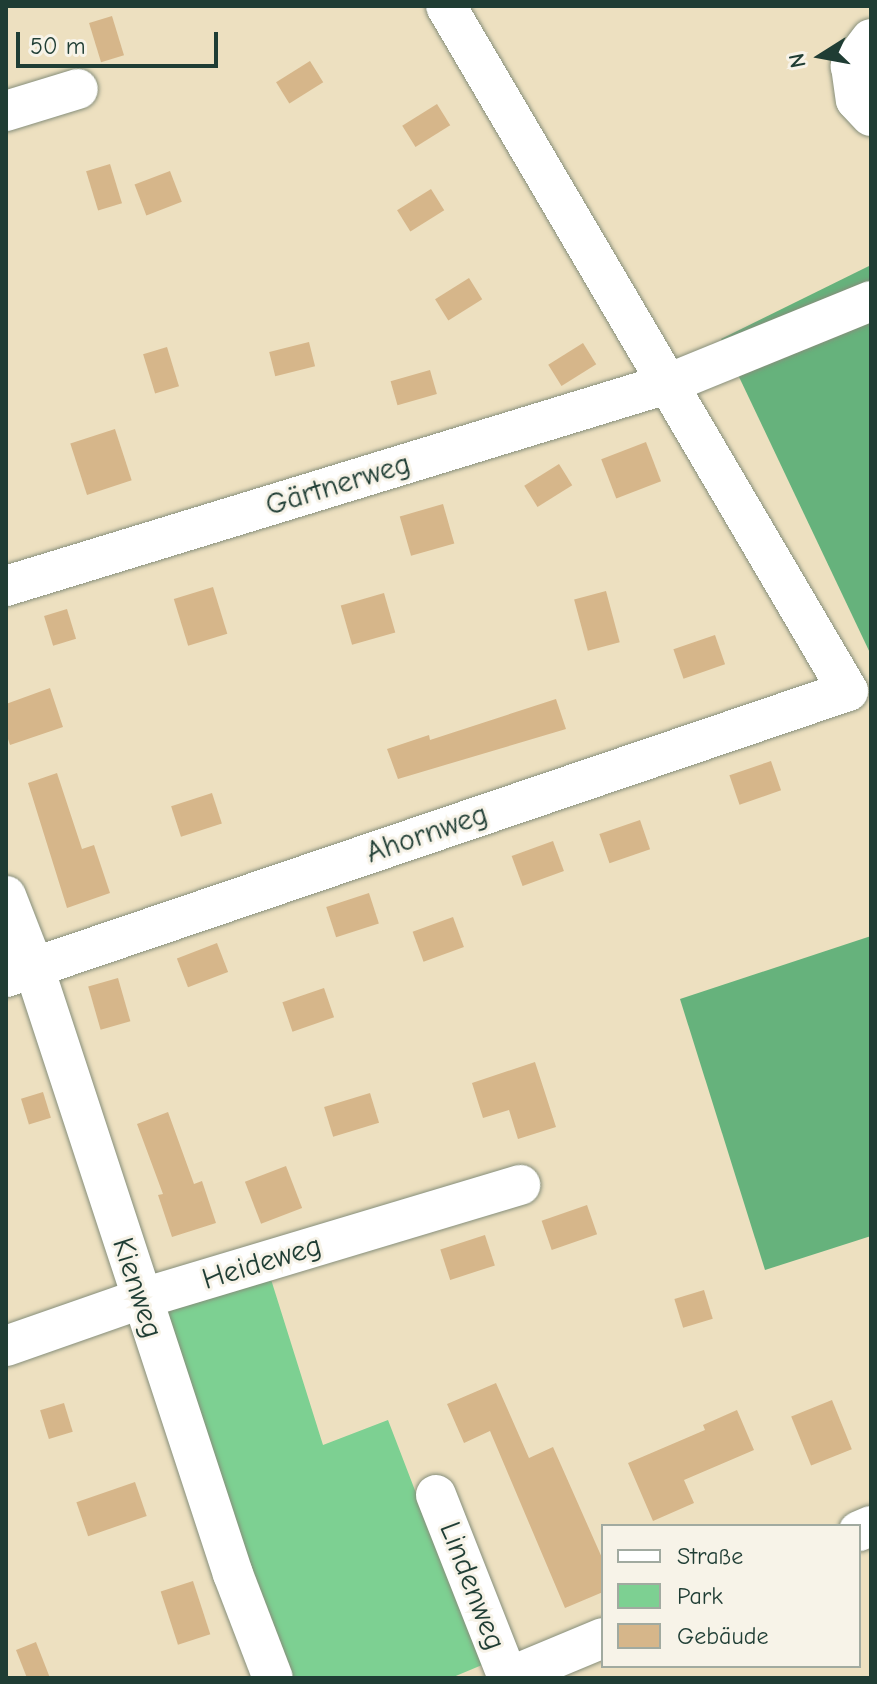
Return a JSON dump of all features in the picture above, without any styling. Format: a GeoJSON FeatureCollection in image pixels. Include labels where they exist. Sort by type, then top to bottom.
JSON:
{"type":"FeatureCollection","features":[{"type":"Feature","properties":{"kind":"street"},"geometry":{"type":"LineString","coordinates":[[446,6],[670,383]]}},
{"type":"Feature","properties":{"kind":"street"},"geometry":{"type":"LineString","coordinates":[[871,39],[851,66],[856,100],[871,116]]}},
{"type":"Feature","properties":{"kind":"street"},"geometry":{"type":"LineString","coordinates":[[6,111],[78,89]]}},
{"type":"Feature","properties":{"kind":"street","name":"Gärtnerweg"},"geometry":{"type":"LineString","coordinates":[[6,586],[670,383],[871,301]]}},
{"type":"Feature","properties":{"kind":"street","name":"Ahornweg"},"geometry":{"type":"LineString","coordinates":[[20,972],[848,691],[670,383]]}},
{"type":"Feature","properties":{"kind":"street","name":"Kienweg"},"geometry":{"type":"LineString","coordinates":[[6,896],[20,972],[140,1299],[233,1574],[273,1678]]}},
{"type":"Feature","properties":{"kind":"street","name":"Heideweg"},"geometry":{"type":"LineString","coordinates":[[6,1346],[140,1299],[520,1185]]}},
{"type":"Feature","properties":{"kind":"street","name":"Lindenweg"},"geometry":{"type":"LineString","coordinates":[[436,1495],[507,1678],[601,1639]]}},
{"type":"Feature","properties":{"kind":"green space"},"geometry":{"type":"Polygon","coordinates":[[[871,265],[871,655],[721,339],[871,265]]]}},
{"type":"Feature","properties":{"kind":"green space"},"geometry":{"type":"Polygon","coordinates":[[[871,936],[871,1236],[765,1270],[680,999],[871,936]]]}},
{"type":"Feature","properties":{"kind":"green space"},"geometry":{"type":"Polygon","coordinates":[[[269,1273],[323,1445],[388,1420],[482,1665],[451,1678],[287,1678],[157,1314],[269,1273]]]}},
{"type":"Feature","properties":{"kind":"building"},"geometry":{"type":"Polygon","coordinates":[[[112,16],[124,55],[101,62],[89,23],[112,16]]]}},
{"type":"Feature","properties":{"kind":"building"},"geometry":{"type":"Polygon","coordinates":[[[310,61],[323,82],[289,103],[276,82],[310,61]]]}},
{"type":"Feature","properties":{"kind":"building"},"geometry":{"type":"Polygon","coordinates":[[[437,104],[450,125],[415,147],[402,126],[437,104]]]}},
{"type":"Feature","properties":{"kind":"building"},"geometry":{"type":"Polygon","coordinates":[[[110,164],[122,203],[98,211],[86,171],[110,164]]]}},
{"type":"Feature","properties":{"kind":"building"},"geometry":{"type":"Polygon","coordinates":[[[170,171],[182,202],[146,215],[135,185],[170,171]]]}},
{"type":"Feature","properties":{"kind":"building"},"geometry":{"type":"Polygon","coordinates":[[[431,189],[444,210],[410,231],[397,210],[431,189]]]}},
{"type":"Feature","properties":{"kind":"building"},"geometry":{"type":"Polygon","coordinates":[[[469,278],[482,299],[448,320],[435,299],[469,278]]]}},
{"type":"Feature","properties":{"kind":"building"},"geometry":{"type":"Polygon","coordinates":[[[309,342],[315,366],[275,376],[269,352],[309,342]]]}},
{"type":"Feature","properties":{"kind":"building"},"geometry":{"type":"Polygon","coordinates":[[[583,343],[596,364],[561,386],[548,365],[583,343]]]}},
{"type":"Feature","properties":{"kind":"building"},"geometry":{"type":"Polygon","coordinates":[[[167,347],[179,386],[155,394],[143,354],[167,347]]]}},
{"type":"Feature","properties":{"kind":"building"},"geometry":{"type":"Polygon","coordinates":[[[430,370],[437,394],[397,405],[391,381],[430,370]]]}},
{"type":"Feature","properties":{"kind":"building"},"geometry":{"type":"Polygon","coordinates":[[[115,429],[132,480],[87,495],[70,444],[115,429]]]}},
{"type":"Feature","properties":{"kind":"building"},"geometry":{"type":"Polygon","coordinates":[[[646,442],[661,481],[616,498],[601,459],[646,442]]]}},
{"type":"Feature","properties":{"kind":"building"},"geometry":{"type":"Polygon","coordinates":[[[559,464],[572,485],[537,507],[524,486],[559,464]]]}},
{"type":"Feature","properties":{"kind":"building"},"geometry":{"type":"Polygon","coordinates":[[[443,504],[454,543],[411,556],[400,516],[443,504]]]}},
{"type":"Feature","properties":{"kind":"building"},"geometry":{"type":"Polygon","coordinates":[[[213,587],[227,634],[188,646],[174,599],[213,587]]]}},
{"type":"Feature","properties":{"kind":"building"},"geometry":{"type":"Polygon","coordinates":[[[606,591],[620,642],[588,651],[574,600],[606,591]]]}},
{"type":"Feature","properties":{"kind":"building"},"geometry":{"type":"Polygon","coordinates":[[[384,593],[395,632],[352,645],[341,605],[384,593]]]}},
{"type":"Feature","properties":{"kind":"building"},"geometry":{"type":"Polygon","coordinates":[[[67,609],[76,639],[53,646],[44,616],[67,609]]]}},
{"type":"Feature","properties":{"kind":"building"},"geometry":{"type":"Polygon","coordinates":[[[715,635],[725,664],[683,679],[673,649],[715,635]]]}},
{"type":"Feature","properties":{"kind":"building"},"geometry":{"type":"Polygon","coordinates":[[[50,688],[63,727],[10,745],[6,733],[6,704],[50,688]]]}},
{"type":"Feature","properties":{"kind":"building"},"geometry":{"type":"Polygon","coordinates":[[[556,699],[566,729],[398,779],[387,749],[429,735],[430,740],[556,699]]]}},
{"type":"Feature","properties":{"kind":"building"},"geometry":{"type":"Polygon","coordinates":[[[771,761],[781,790],[739,805],[729,775],[771,761]]]}},
{"type":"Feature","properties":{"kind":"building"},"geometry":{"type":"Polygon","coordinates":[[[57,773],[82,849],[94,845],[110,893],[67,908],[28,783],[57,773]]]}},
{"type":"Feature","properties":{"kind":"building"},"geometry":{"type":"Polygon","coordinates":[[[212,793],[222,823],[181,837],[171,806],[212,793]]]}},
{"type":"Feature","properties":{"kind":"building"},"geometry":{"type":"Polygon","coordinates":[[[640,820],[650,849],[609,863],[599,834],[640,820]]]}},
{"type":"Feature","properties":{"kind":"building"},"geometry":{"type":"Polygon","coordinates":[[[553,841],[564,871],[523,886],[512,856],[553,841]]]}},
{"type":"Feature","properties":{"kind":"building"},"geometry":{"type":"Polygon","coordinates":[[[369,893],[379,923],[336,937],[326,907],[369,893]]]}},
{"type":"Feature","properties":{"kind":"building"},"geometry":{"type":"Polygon","coordinates":[[[453,917],[464,947],[424,962],[413,932],[453,917]]]}},
{"type":"Feature","properties":{"kind":"building"},"geometry":{"type":"Polygon","coordinates":[[[217,943],[228,972],[188,987],[177,958],[217,943]]]}},
{"type":"Feature","properties":{"kind":"building"},"geometry":{"type":"Polygon","coordinates":[[[118,978],[130,1021],[101,1030],[88,987],[118,978]]]}},
{"type":"Feature","properties":{"kind":"building"},"geometry":{"type":"Polygon","coordinates":[[[324,988],[334,1017],[292,1032],[282,1002],[324,988]]]}},
{"type":"Feature","properties":{"kind":"building"},"geometry":{"type":"Polygon","coordinates":[[[535,1062],[556,1127],[518,1139],[509,1110],[483,1118],[472,1083],[535,1062]]]}},
{"type":"Feature","properties":{"kind":"building"},"geometry":{"type":"Polygon","coordinates":[[[43,1092],[51,1118],[29,1125],[21,1099],[43,1092]]]}},
{"type":"Feature","properties":{"kind":"building"},"geometry":{"type":"Polygon","coordinates":[[[370,1093],[379,1123],[333,1137],[324,1107],[370,1093]]]}},
{"type":"Feature","properties":{"kind":"building"},"geometry":{"type":"Polygon","coordinates":[[[168,1112],[194,1184],[202,1181],[216,1223],[172,1237],[158,1195],[163,1194],[137,1124],[168,1112]]]}},
{"type":"Feature","properties":{"kind":"building"},"geometry":{"type":"Polygon","coordinates":[[[286,1166],[302,1208],[261,1224],[245,1182],[286,1166]]]}},
{"type":"Feature","properties":{"kind":"building"},"geometry":{"type":"Polygon","coordinates":[[[587,1205],[597,1234],[552,1250],[542,1221],[587,1205]]]}},
{"type":"Feature","properties":{"kind":"building"},"geometry":{"type":"Polygon","coordinates":[[[485,1235],[495,1265],[450,1280],[440,1250],[485,1235]]]}},
{"type":"Feature","properties":{"kind":"building"},"geometry":{"type":"Polygon","coordinates":[[[704,1290],[713,1319],[683,1328],[674,1299],[704,1290]]]}},
{"type":"Feature","properties":{"kind":"building"},"geometry":{"type":"Polygon","coordinates":[[[496,1383],[529,1458],[553,1447],[601,1555],[601,1593],[565,1608],[490,1431],[464,1443],[447,1404],[496,1383]]]}},
{"type":"Feature","properties":{"kind":"building"},"geometry":{"type":"Polygon","coordinates":[[[832,1400],[852,1449],[811,1466],[791,1416],[832,1400]]]}},
{"type":"Feature","properties":{"kind":"building"},"geometry":{"type":"Polygon","coordinates":[[[64,1403],[73,1432],[49,1439],[40,1410],[64,1403]]]}},
{"type":"Feature","properties":{"kind":"building"},"geometry":{"type":"Polygon","coordinates":[[[737,1410],[754,1450],[684,1480],[694,1503],[653,1521],[628,1463],[705,1430],[703,1425],[737,1410]]]}},
{"type":"Feature","properties":{"kind":"building"},"geometry":{"type":"Polygon","coordinates":[[[135,1482],[147,1516],[88,1536],[76,1502],[135,1482]]]}},
{"type":"Feature","properties":{"kind":"building"},"geometry":{"type":"Polygon","coordinates":[[[193,1581],[210,1634],[178,1645],[161,1592],[193,1581]]]}},
{"type":"Feature","properties":{"kind":"building"},"geometry":{"type":"Polygon","coordinates":[[[36,1642],[50,1678],[27,1678],[16,1650],[36,1642]]]}}]}
